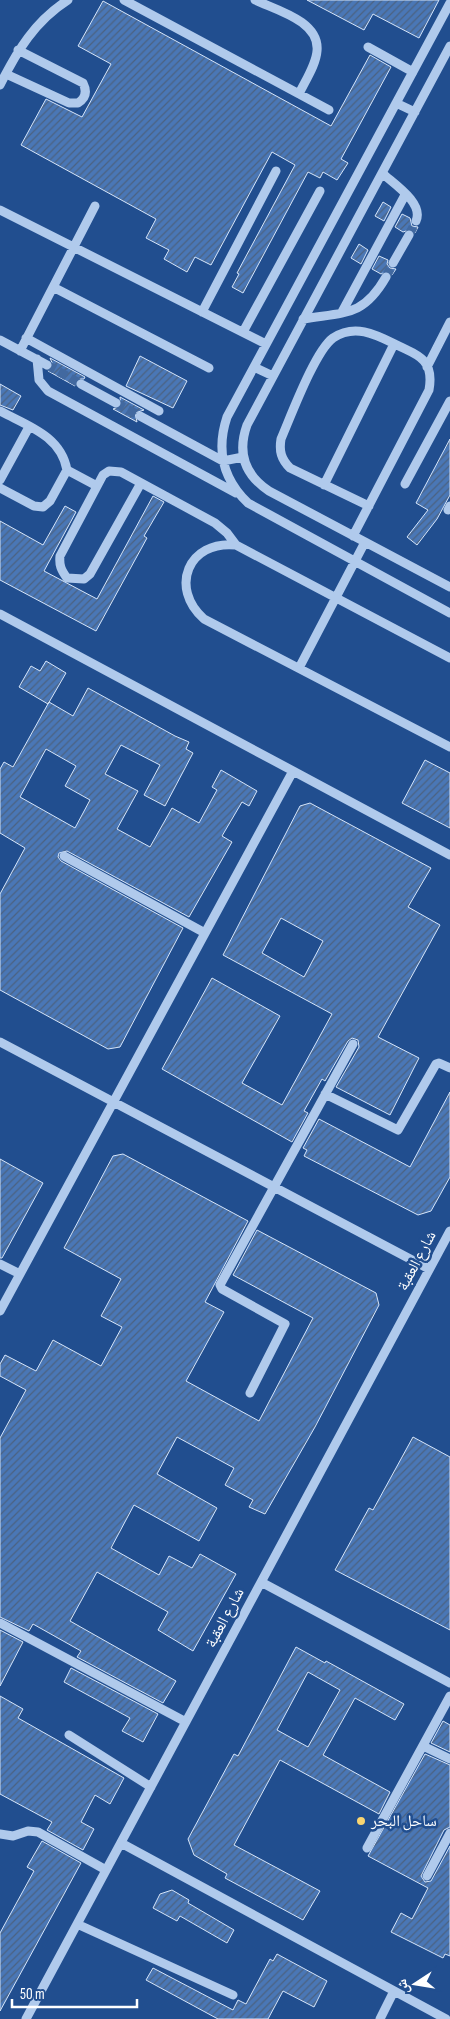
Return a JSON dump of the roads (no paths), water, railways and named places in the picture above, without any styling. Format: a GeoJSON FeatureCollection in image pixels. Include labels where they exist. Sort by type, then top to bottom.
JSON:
{"type":"FeatureCollection","features":[{"type":"Feature","properties":{"kind":"street"},"geometry":{"type":"LineString","coordinates":[[0,85],[18,50],[44,18],[68,0]]}},
{"type":"Feature","properties":{"kind":"street"},"geometry":{"type":"LineString","coordinates":[[124,0],[329,110]]}},
{"type":"Feature","properties":{"kind":"street"},"geometry":{"type":"LineString","coordinates":[[255,0],[304,24],[315,36],[317,52],[299,94]]}},
{"type":"Feature","properties":{"kind":"street"},"geometry":{"type":"LineString","coordinates":[[240,495],[226,473],[223,461],[223,430],[228,417],[450,3]]}},
{"type":"Feature","properties":{"kind":"street"},"geometry":{"type":"LineString","coordinates":[[450,46],[247,425],[242,441],[246,468],[259,484],[450,587]]}},
{"type":"Feature","properties":{"kind":"street"},"geometry":{"type":"LineString","coordinates":[[368,47],[413,72]]}},
{"type":"Feature","properties":{"kind":"street"},"geometry":{"type":"LineString","coordinates":[[6,74],[69,103],[78,103],[85,96],[86,92],[83,82],[18,50]]}},
{"type":"Feature","properties":{"kind":"street"},"geometry":{"type":"LineString","coordinates":[[396,102],[414,112]]}},
{"type":"Feature","properties":{"kind":"street"},"geometry":{"type":"LineString","coordinates":[[202,312],[276,171]]}},
{"type":"Feature","properties":{"kind":"street"},"geometry":{"type":"LineString","coordinates":[[382,173],[417,208],[416,221]]}},
{"type":"Feature","properties":{"kind":"street"},"geometry":{"type":"LineString","coordinates":[[243,332],[320,191]]}},
{"type":"Feature","properties":{"kind":"street"},"geometry":{"type":"LineString","coordinates":[[342,312],[405,195]]}},
{"type":"Feature","properties":{"kind":"street"},"geometry":{"type":"LineString","coordinates":[[20,351],[95,206]]}},
{"type":"Feature","properties":{"kind":"street"},"geometry":{"type":"LineString","coordinates":[[0,210],[266,344]]}},
{"type":"Feature","properties":{"kind":"street"},"geometry":{"type":"LineString","coordinates":[[393,263],[408,235]]}},
{"type":"Feature","properties":{"kind":"street"},"geometry":{"type":"LineString","coordinates":[[304,319],[354,310],[369,302],[386,277]]}},
{"type":"Feature","properties":{"kind":"street"},"geometry":{"type":"LineString","coordinates":[[53,287],[209,368]]}},
{"type":"Feature","properties":{"kind":"street"},"geometry":{"type":"LineString","coordinates":[[427,366],[450,322]]}},
{"type":"Feature","properties":{"kind":"street"},"geometry":{"type":"LineString","coordinates":[[354,536],[429,390],[430,374],[427,366],[416,354],[374,334],[354,331],[334,338],[320,354],[281,439],[280,446],[284,462],[290,468],[369,506]]}},
{"type":"Feature","properties":{"kind":"street"},"geometry":{"type":"LineString","coordinates":[[26,338],[159,410]]}},
{"type":"Feature","properties":{"kind":"street"},"geometry":{"type":"LineString","coordinates":[[0,340],[47,365]]}},
{"type":"Feature","properties":{"kind":"street"},"geometry":{"type":"LineString","coordinates":[[324,485],[394,344]]}},
{"type":"Feature","properties":{"kind":"street"},"geometry":{"type":"LineString","coordinates":[[37,359],[39,380],[48,391],[240,495],[258,510],[450,613]]}},
{"type":"Feature","properties":{"kind":"street"},"geometry":{"type":"LineString","coordinates":[[254,367],[273,376]]}},
{"type":"Feature","properties":{"kind":"street"},"geometry":{"type":"LineString","coordinates":[[82,384],[116,403]]}},
{"type":"Feature","properties":{"kind":"street"},"geometry":{"type":"LineString","coordinates":[[405,484],[450,401]]}},
{"type":"Feature","properties":{"kind":"street"},"geometry":{"type":"LineString","coordinates":[[0,411],[50,438],[57,445],[67,470],[50,501],[43,507],[34,506],[0,488]]}},
{"type":"Feature","properties":{"kind":"street"},"geometry":{"type":"LineString","coordinates":[[140,416],[223,461],[243,457]]}},
{"type":"Feature","properties":{"kind":"street"},"geometry":{"type":"LineString","coordinates":[[0,480],[29,426]]}},
{"type":"Feature","properties":{"kind":"street"},"geometry":{"type":"LineString","coordinates":[[67,470],[97,486]]}},
{"type":"Feature","properties":{"kind":"street"},"geometry":{"type":"LineString","coordinates":[[141,483],[90,574],[84,579],[75,580],[67,578],[59,564],[60,556],[103,475],[115,470],[141,483],[216,523],[236,545],[450,658]]}},
{"type":"Feature","properties":{"kind":"street"},"geometry":{"type":"LineString","coordinates":[[299,668],[365,542]]}},
{"type":"Feature","properties":{"kind":"street"},"geometry":{"type":"LineString","coordinates":[[236,545],[223,544],[211,547],[200,553],[192,563],[186,574],[185,587],[194,611],[204,619],[450,748]]}},
{"type":"Feature","properties":{"kind":"street"},"geometry":{"type":"LineString","coordinates":[[0,614],[450,855]]}},
{"type":"Feature","properties":{"kind":"street"},"geometry":{"type":"LineString","coordinates":[[0,1311],[293,770]]}},
{"type":"Feature","properties":{"kind":"street"},"geometry":{"type":"LineString","coordinates":[[64,856],[205,933]]}},
{"type":"Feature","properties":{"kind":"street"},"geometry":{"type":"LineString","coordinates":[[0,1042],[429,1270]]}},
{"type":"Feature","properties":{"kind":"street"},"geometry":{"type":"LineString","coordinates":[[250,1393],[285,1324],[222,1289],[220,1285],[353,1044]]}},
{"type":"Feature","properties":{"kind":"street"},"geometry":{"type":"LineString","coordinates":[[325,1094],[398,1130],[436,1064],[439,1063],[450,1068]]}},
{"type":"Feature","properties":{"kind":"street","name":"شارع العقبة"},"geometry":{"type":"LineString","coordinates":[[26,2019],[450,1231]]}},
{"type":"Feature","properties":{"kind":"street"},"geometry":{"type":"LineString","coordinates":[[0,1264],[20,1274]]}},
{"type":"Feature","properties":{"kind":"street"},"geometry":{"type":"LineString","coordinates":[[261,1582],[450,1683]]}},
{"type":"Feature","properties":{"kind":"street"},"geometry":{"type":"LineString","coordinates":[[0,1623],[186,1722]]}},
{"type":"Feature","properties":{"kind":"street"},"geometry":{"type":"LineString","coordinates":[[367,1848],[450,1696]]}},
{"type":"Feature","properties":{"kind":"street"},"geometry":{"type":"LineString","coordinates":[[69,1735],[151,1787]]}},
{"type":"Feature","properties":{"kind":"street"},"geometry":{"type":"LineString","coordinates":[[423,1746],[450,1759]]}},
{"type":"Feature","properties":{"kind":"street"},"geometry":{"type":"LineString","coordinates":[[0,1834],[14,1836],[28,1831],[38,1832],[106,1870]]}},
{"type":"Feature","properties":{"kind":"street"},"geometry":{"type":"LineString","coordinates":[[427,1876],[450,1833]]}},
{"type":"Feature","properties":{"kind":"street"},"geometry":{"type":"LineString","coordinates":[[121,1843],[446,2019]]}},
{"type":"Feature","properties":{"kind":"street"},"geometry":{"type":"LineString","coordinates":[[77,1924],[233,1995]]}},
{"type":"Feature","properties":{"kind":"street"},"geometry":{"type":"LineString","coordinates":[[380,2019],[394,1991]]}},
{"type":"Feature","properties":{"kind":"tunnel"},"geometry":{"type":"LineString","coordinates":[[409,235],[416,221]]}},
{"type":"Feature","properties":{"kind":"tunnel"},"geometry":{"type":"LineString","coordinates":[[386,277],[393,263]]}},
{"type":"Feature","properties":{"kind":"tunnel"},"geometry":{"type":"LineString","coordinates":[[47,365],[81,384]]}},
{"type":"Feature","properties":{"kind":"tunnel"},"geometry":{"type":"LineString","coordinates":[[116,403],[140,416]]}},
{"type":"Feature","properties":{"kind":"place","name":"ساحل البحر"},"geometry":{"type":"Point","coordinates":[361,1821]}}]}
